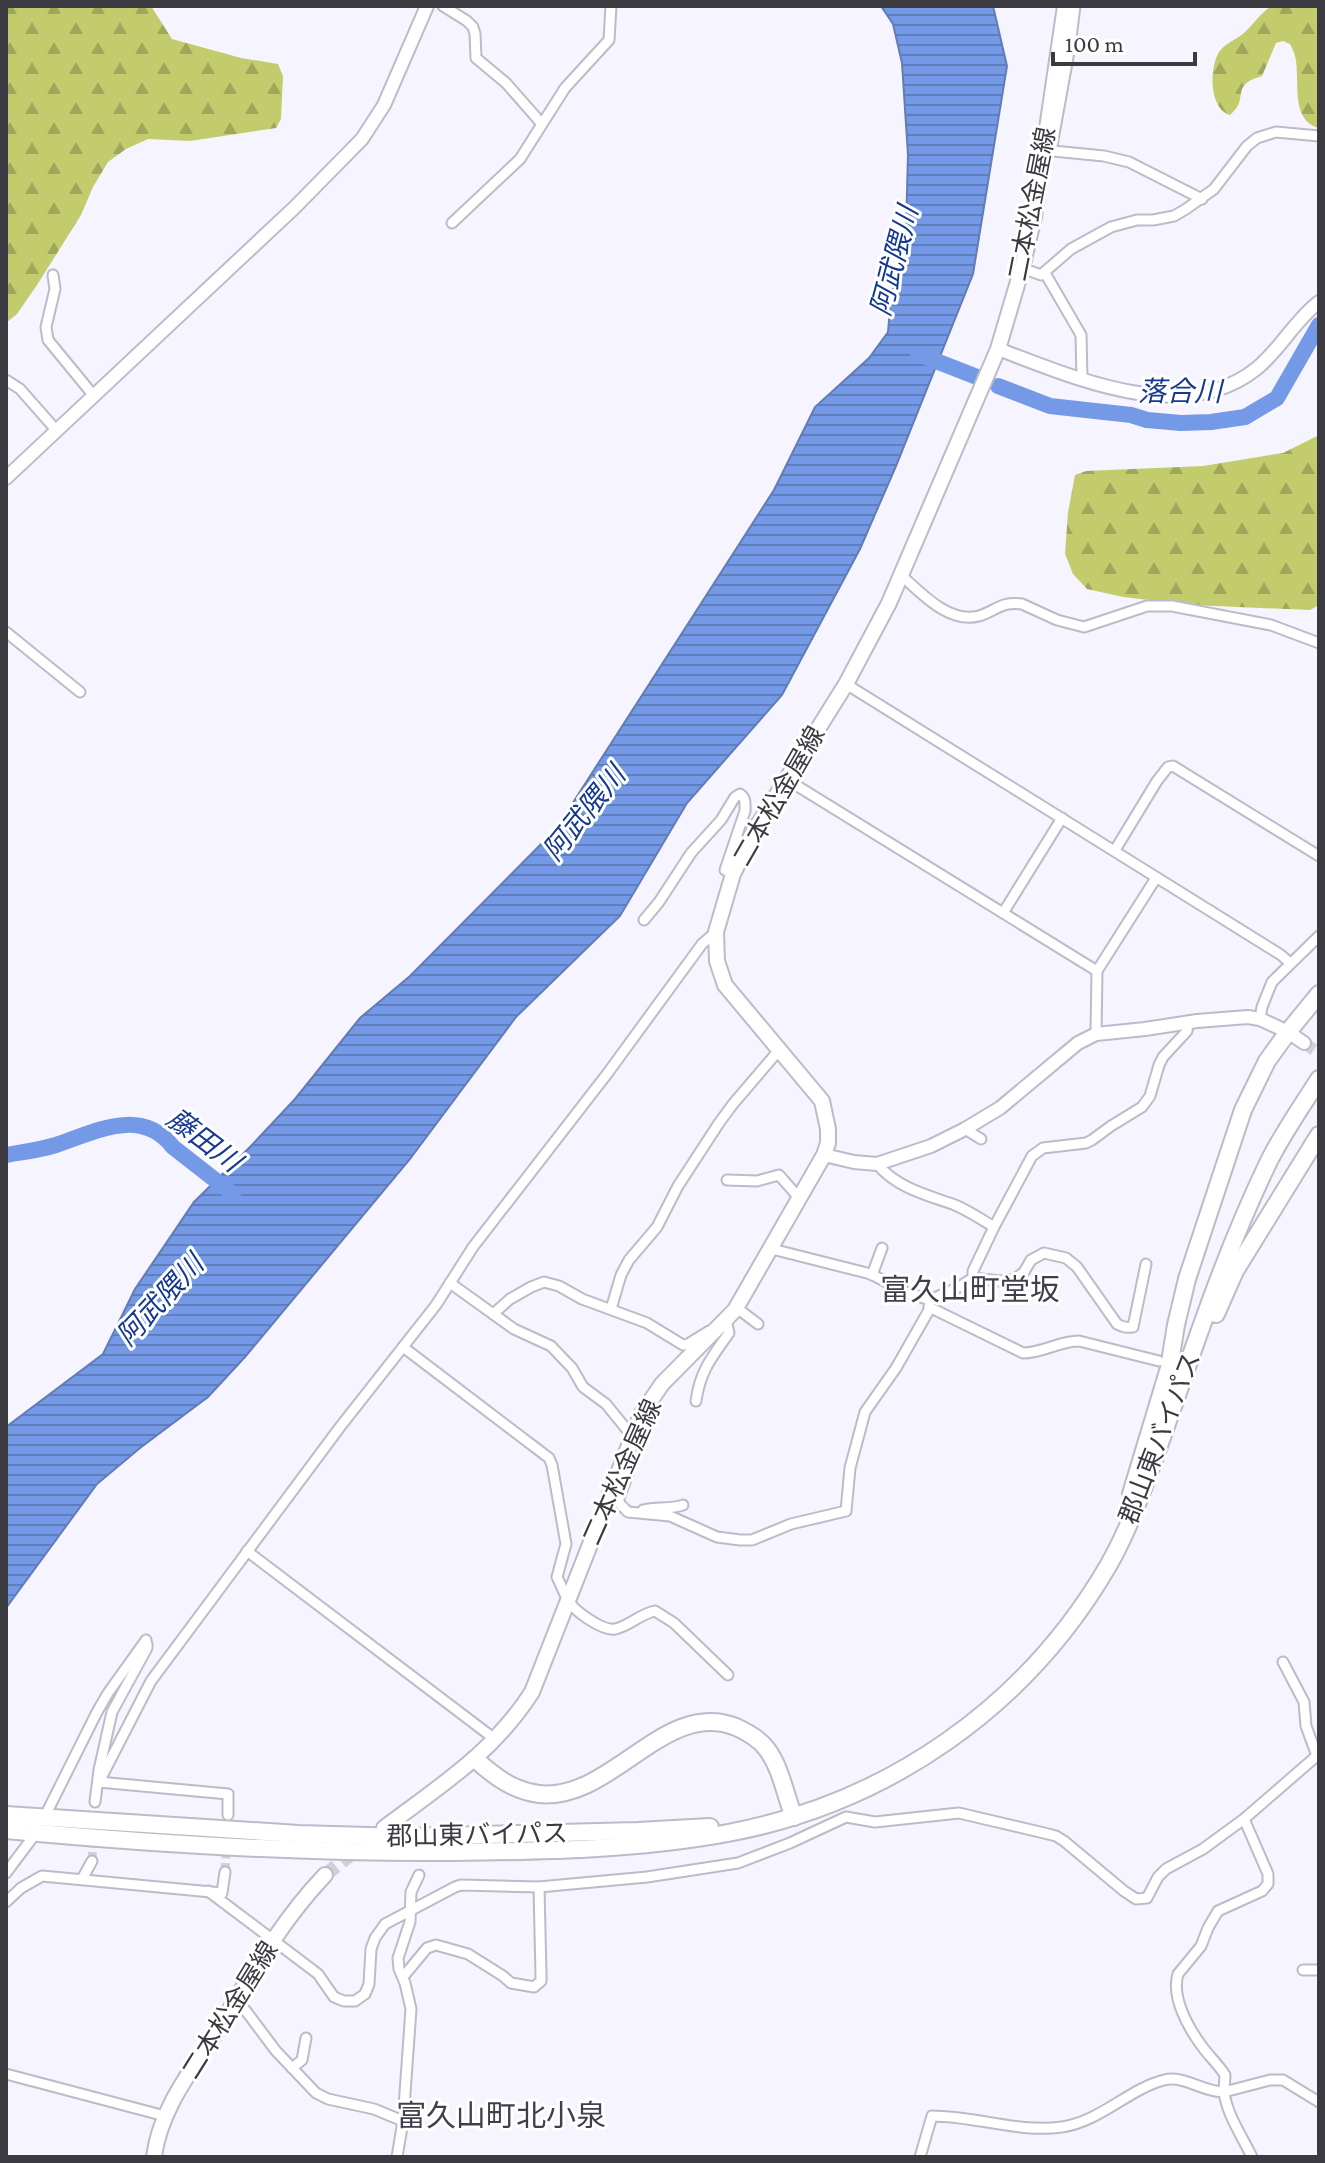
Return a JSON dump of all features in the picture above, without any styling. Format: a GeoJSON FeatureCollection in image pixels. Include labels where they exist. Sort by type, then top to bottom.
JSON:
{"type":"FeatureCollection","features":[{"type":"Feature","properties":{"kind":"highway"},"geometry":{"type":"LineString","coordinates":[[1120,1542],[1169,1368],[1176,1325],[1201,1233],[1243,1110],[1267,1061],[1319,994]]}},
{"type":"Feature","properties":{"kind":"highway","name":"郡山東バイパス"},"geometry":{"type":"LineString","coordinates":[[11,1823],[127,1841],[246,1848],[347,1851],[574,1849],[680,1841],[728,1833],[832,1803],[902,1771],[934,1751],[996,1703],[1041,1657],[1091,1594],[1134,1514],[1228,1255],[1270,1159],[1319,1079]]}},
{"type":"Feature","properties":{"kind":"highway"},"geometry":{"type":"LineString","coordinates":[[1134,1514],[1162,1460],[1235,1271],[1319,1135]]}},
{"type":"Feature","properties":{"kind":"highway"},"geometry":{"type":"LineString","coordinates":[[475,1759],[498,1778],[517,1788],[540,1794],[556,1793],[589,1783],[678,1729],[701,1722],[723,1723],[742,1730],[766,1748],[776,1766],[792,1813]]}},
{"type":"Feature","properties":{"kind":"main road","name":"二本松金屋線"},"geometry":{"type":"LineString","coordinates":[[384,1828],[496,1740],[532,1692],[641,1415],[662,1384],[737,1308],[824,1155],[828,1129],[822,1101],[725,985],[717,961],[716,932],[733,874],[753,833],[846,684],[889,603],[998,349],[1034,217],[1047,150],[1065,6]]}},
{"type":"Feature","properties":{"kind":"main road","name":"二本松金屋線"},"geometry":{"type":"LineString","coordinates":[[154,2157],[165,2116],[272,1941],[295,1908],[325,1875]]}},
{"type":"Feature","properties":{"kind":"street"},"geometry":{"type":"LineString","coordinates":[[6,478],[362,139],[384,105],[427,6]]}},
{"type":"Feature","properties":{"kind":"street"},"geometry":{"type":"LineString","coordinates":[[443,6],[471,25],[475,34],[476,58],[506,83],[542,124]]}},
{"type":"Feature","properties":{"kind":"street"},"geometry":{"type":"LineString","coordinates":[[452,223],[520,159],[565,88],[609,40],[611,6]]}},
{"type":"Feature","properties":{"kind":"street"},"geometry":{"type":"LineString","coordinates":[[1075,6],[1070,46],[1047,150],[1129,162],[1202,199]]}},
{"type":"Feature","properties":{"kind":"street"},"geometry":{"type":"LineString","coordinates":[[1022,268],[1037,274],[1045,273],[1071,249],[1111,227],[1137,220],[1174,216],[1214,189],[1247,146],[1257,138],[1276,132],[1319,136]]}},
{"type":"Feature","properties":{"kind":"street"},"geometry":{"type":"LineString","coordinates":[[1045,273],[1081,335],[1082,379]]}},
{"type":"Feature","properties":{"kind":"street"},"geometry":{"type":"LineString","coordinates":[[53,275],[55,289],[46,327],[48,340],[94,396]]}},
{"type":"Feature","properties":{"kind":"street"},"geometry":{"type":"LineString","coordinates":[[998,349],[1082,379],[1130,391],[1164,396],[1213,392],[1255,370],[1298,320],[1319,302]]}},
{"type":"Feature","properties":{"kind":"street"},"geometry":{"type":"LineString","coordinates":[[6,380],[20,389],[57,431]]}},
{"type":"Feature","properties":{"kind":"street"},"geometry":{"type":"LineString","coordinates":[[901,575],[937,606],[969,617],[980,616],[1008,602],[1022,604],[1057,620],[1084,627],[1139,608],[1172,606],[1271,625],[1319,643]]}},
{"type":"Feature","properties":{"kind":"street"},"geometry":{"type":"LineString","coordinates":[[6,632],[80,692]]}},
{"type":"Feature","properties":{"kind":"street"},"geometry":{"type":"LineString","coordinates":[[846,684],[1115,850],[1290,963]]}},
{"type":"Feature","properties":{"kind":"street"},"geometry":{"type":"LineString","coordinates":[[1115,850],[1157,781],[1168,767],[1173,766],[1319,856]]}},
{"type":"Feature","properties":{"kind":"street"},"geometry":{"type":"LineString","coordinates":[[786,779],[1097,971]]}},
{"type":"Feature","properties":{"kind":"street"},"geometry":{"type":"LineString","coordinates":[[644,920],[691,853],[740,794],[744,797],[745,811],[725,870],[733,874]]}},
{"type":"Feature","properties":{"kind":"street"},"geometry":{"type":"LineString","coordinates":[[1003,913],[1062,818]]}},
{"type":"Feature","properties":{"kind":"street"},"geometry":{"type":"LineString","coordinates":[[1096,1034],[1097,971],[1156,878]]}},
{"type":"Feature","properties":{"kind":"street"},"geometry":{"type":"LineString","coordinates":[[99,1782],[151,1681],[436,1305],[473,1247],[607,1074],[702,944],[716,932]]}},
{"type":"Feature","properties":{"kind":"street"},"geometry":{"type":"LineString","coordinates":[[1260,1019],[1269,987],[1319,936]]}},
{"type":"Feature","properties":{"kind":"street"},"geometry":{"type":"LineString","coordinates":[[824,1155],[877,1164],[931,1146],[1000,1108],[1078,1043],[1096,1034],[1234,1017],[1260,1019],[1304,1043]]}},
{"type":"Feature","properties":{"kind":"street"},"geometry":{"type":"LineString","coordinates":[[973,1278],[973,1271],[994,1227],[1036,1152],[1043,1148],[1086,1143],[1142,1107],[1150,1096],[1163,1057],[1187,1031],[1188,1023]]}},
{"type":"Feature","properties":{"kind":"street"},"geometry":{"type":"LineString","coordinates":[[611,1309],[629,1260],[657,1227],[678,1186],[719,1123],[780,1049]]}},
{"type":"Feature","properties":{"kind":"street"},"geometry":{"type":"LineString","coordinates":[[965,1129],[981,1139]]}},
{"type":"Feature","properties":{"kind":"street"},"geometry":{"type":"LineString","coordinates":[[877,1164],[901,1185],[958,1206],[994,1227]]}},
{"type":"Feature","properties":{"kind":"street"},"geometry":{"type":"LineString","coordinates":[[727,1180],[757,1181],[779,1175],[800,1199]]}},
{"type":"Feature","properties":{"kind":"street"},"geometry":{"type":"LineString","coordinates":[[872,1275],[882,1248]]}},
{"type":"Feature","properties":{"kind":"street"},"geometry":{"type":"LineString","coordinates":[[772,1249],[872,1275],[1023,1353],[1079,1341],[1159,1361]]}},
{"type":"Feature","properties":{"kind":"street"},"geometry":{"type":"LineString","coordinates":[[450,1283],[514,1329],[551,1346],[572,1368],[583,1387],[606,1404],[630,1443],[632,1459],[619,1503],[628,1512],[670,1516],[717,1537],[752,1540],[791,1524],[846,1511],[847,1483],[865,1412],[896,1368],[930,1303],[973,1278],[1000,1281],[1020,1277],[1037,1255],[1044,1253],[1066,1258],[1077,1267],[1117,1324],[1128,1328],[1133,1327],[1146,1264]]}},
{"type":"Feature","properties":{"kind":"street"},"geometry":{"type":"LineString","coordinates":[[493,1314],[510,1299],[544,1282],[647,1323],[683,1345],[721,1325],[729,1333],[710,1357],[698,1382],[696,1401]]}},
{"type":"Feature","properties":{"kind":"street"},"geometry":{"type":"LineString","coordinates":[[737,1308],[758,1324]]}},
{"type":"Feature","properties":{"kind":"street"},"geometry":{"type":"LineString","coordinates":[[403,1347],[549,1458],[566,1536],[565,1553],[557,1577],[575,1609],[606,1629],[615,1629],[650,1611],[659,1613],[674,1623],[728,1675]]}},
{"type":"Feature","properties":{"kind":"street"},"geometry":{"type":"LineString","coordinates":[[638,1513],[654,1507],[676,1508],[683,1505]]}},
{"type":"Feature","properties":{"kind":"street"},"geometry":{"type":"LineString","coordinates":[[247,1551],[496,1740]]}},
{"type":"Feature","properties":{"kind":"street"},"geometry":{"type":"LineString","coordinates":[[6,1873],[40,1826],[103,1702],[146,1640],[147,1648],[112,1712],[95,1802]]}},
{"type":"Feature","properties":{"kind":"street"},"geometry":{"type":"LineString","coordinates":[[208,1891],[318,1974],[334,1997],[344,2001],[355,2001],[365,1994],[369,1984],[370,1954],[375,1938],[385,1924],[461,1885],[539,1887],[647,1877],[738,1863],[790,1843],[841,1818],[875,1822],[959,1813],[1056,1836],[1116,1886],[1136,1899],[1147,1898],[1166,1869],[1203,1849],[1244,1819],[1318,1755],[1306,1726],[1304,1702],[1283,1662]]}},
{"type":"Feature","properties":{"kind":"street"},"geometry":{"type":"LineString","coordinates":[[99,1782],[228,1794],[228,1815]]}},
{"type":"Feature","properties":{"kind":"street"},"geometry":{"type":"LineString","coordinates":[[1244,1819],[1268,1874],[1268,1884],[1262,1891],[1218,1911],[1201,1946],[1176,1978],[1178,1997],[1192,2030],[1225,2075],[1226,2103],[1252,2157]]}},
{"type":"Feature","properties":{"kind":"street"},"geometry":{"type":"LineString","coordinates":[[82,1879],[92,1861]]}},
{"type":"Feature","properties":{"kind":"street"},"geometry":{"type":"LineString","coordinates":[[6,1902],[21,1888],[42,1876],[222,1893],[225,1872]]}},
{"type":"Feature","properties":{"kind":"street"},"geometry":{"type":"LineString","coordinates":[[397,2157],[403,2121],[411,2009],[398,1958],[410,1922],[411,1892],[419,1875]]}},
{"type":"Feature","properties":{"kind":"street"},"geometry":{"type":"LineString","coordinates":[[403,1977],[427,1948],[436,1945],[468,1954],[511,1983],[534,1987],[541,1981],[539,1887]]}},
{"type":"Feature","properties":{"kind":"street"},"geometry":{"type":"LineString","coordinates":[[1303,1970],[1319,1970]]}},
{"type":"Feature","properties":{"kind":"street"},"geometry":{"type":"LineString","coordinates":[[235,2002],[246,2011],[276,2051],[322,2096],[374,2109],[403,2121]]}},
{"type":"Feature","properties":{"kind":"street"},"geometry":{"type":"LineString","coordinates":[[292,2068],[302,2060],[306,2038]]}},
{"type":"Feature","properties":{"kind":"street"},"geometry":{"type":"LineString","coordinates":[[6,2074],[165,2116]]}},
{"type":"Feature","properties":{"kind":"street"},"geometry":{"type":"LineString","coordinates":[[920,2157],[932,2116],[956,2116],[1035,2129],[1065,2127],[1099,2115],[1163,2080],[1178,2079],[1202,2089],[1224,2092],[1270,2080],[1283,2080],[1319,2102]]}},
{"type":"Feature","properties":{"kind":"green space"},"geometry":{"type":"Polygon","coordinates":[[[6,6],[151,6],[172,39],[241,58],[278,64],[283,76],[281,119],[276,128],[190,141],[148,139],[108,162],[81,215],[37,285],[17,314],[6,323],[6,6]]]}},
{"type":"Feature","properties":{"kind":"green space"},"geometry":{"type":"Polygon","coordinates":[[[1272,6],[1319,6],[1319,128],[1303,117],[1298,98],[1295,56],[1290,44],[1283,41],[1276,43],[1262,76],[1242,88],[1239,103],[1230,115],[1218,105],[1213,77],[1219,52],[1272,6]]]}},
{"type":"Feature","properties":{"kind":"green space"},"geometry":{"type":"Polygon","coordinates":[[[1319,435],[1319,605],[1310,610],[1192,605],[1123,597],[1087,589],[1073,574],[1065,554],[1075,475],[1086,471],[1203,466],[1283,453],[1319,435]]]}},
{"type":"Feature","properties":{"kind":"water","name":"阿武隈川"},"geometry":{"type":"Polygon","coordinates":[[[881,6],[993,6],[1007,66],[973,274],[860,549],[782,695],[687,803],[620,916],[516,1017],[410,1159],[245,1357],[208,1397],[97,1484],[6,1608],[6,1427],[103,1354],[135,1289],[194,1202],[295,1099],[360,1018],[410,976],[556,829],[774,490],[815,407],[869,358],[888,332],[891,297],[906,229],[908,155],[902,63],[893,24],[881,6]]]}},
{"type":"Feature","properties":{"kind":"waterway","name":"落合川"},"geometry":{"type":"LineString","coordinates":[[998,386],[1050,406],[1131,415],[1147,420],[1181,423],[1245,417],[1277,398],[1319,325]]}},
{"type":"Feature","properties":{"kind":"waterway","name":"落合川"},"geometry":{"type":"LineString","coordinates":[[918,354],[977,377]]}},
{"type":"Feature","properties":{"kind":"waterway","name":"藤田川"},"geometry":{"type":"LineString","coordinates":[[6,1155],[50,1147],[102,1129],[132,1125],[160,1135],[233,1194]]}},
{"type":"Feature","properties":{"kind":"tunnel"},"geometry":{"type":"LineString","coordinates":[[1304,1043],[1319,1053]]}},
{"type":"Feature","properties":{"kind":"tunnel"},"geometry":{"type":"LineString","coordinates":[[92,1861],[95,1802]]}},
{"type":"Feature","properties":{"kind":"tunnel"},"geometry":{"type":"LineString","coordinates":[[225,1872],[227,1842]]}},
{"type":"Feature","properties":{"kind":"tunnel"},"geometry":{"type":"LineString","coordinates":[[325,1875],[359,1848]]}},
{"type":"Feature","properties":{"kind":"district","name":"富久山町堂坂"},"geometry":{"type":"Point","coordinates":[970,1289]}},
{"type":"Feature","properties":{"kind":"district","name":"富久山町北小泉"},"geometry":{"type":"Point","coordinates":[501,2115]}}]}
